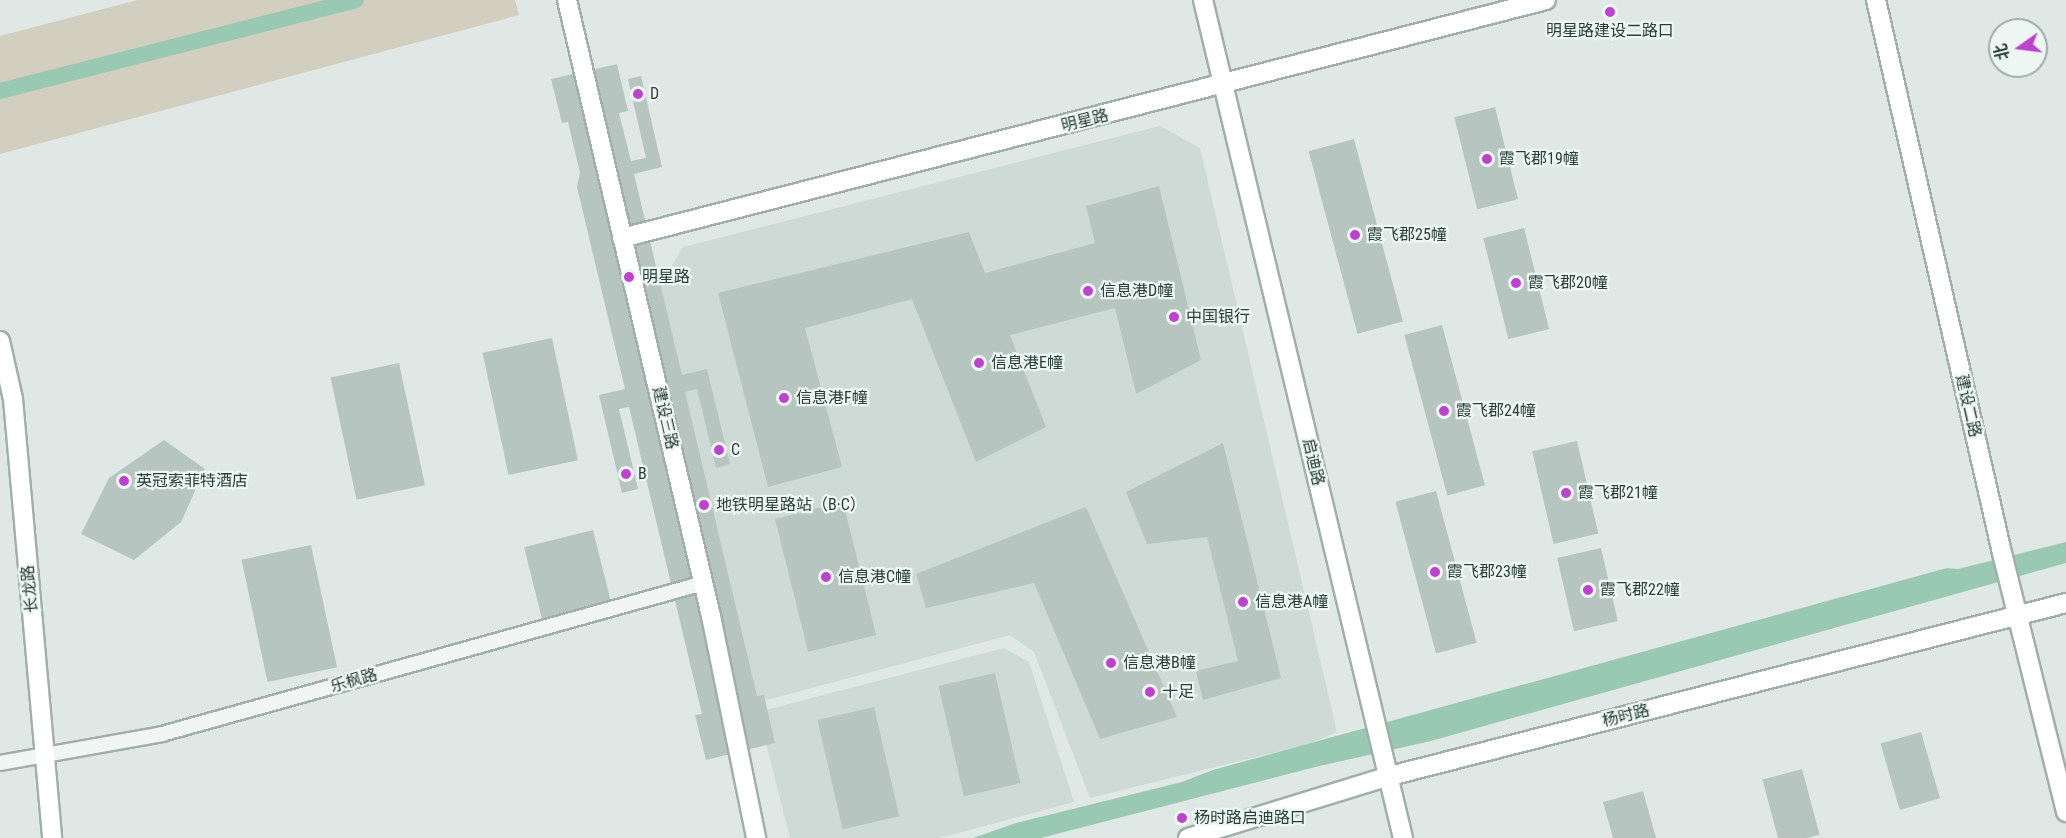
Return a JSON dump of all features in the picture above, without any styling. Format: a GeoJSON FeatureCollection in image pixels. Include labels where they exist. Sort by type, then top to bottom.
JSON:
{"type":"FeatureCollection","features":[{"type":"Feature","properties":{"kind":"street","name":"建设三路"},"geometry":{"type":"LineString","coordinates":[[567,0],[704,583],[756,838]]}},
{"type":"Feature","properties":{"kind":"street","name":"启迪路"},"geometry":{"type":"LineString","coordinates":[[1203,0],[1403,838]]}},
{"type":"Feature","properties":{"kind":"street","name":"明星路"},"geometry":{"type":"LineString","coordinates":[[622,238],[1224,86],[1546,0]]}},
{"type":"Feature","properties":{"kind":"street","name":"建设二路"},"geometry":{"type":"LineString","coordinates":[[1876,0],[2002,553],[2066,812]]}},
{"type":"Feature","properties":{"kind":"street","name":"长龙路"},"geometry":{"type":"LineString","coordinates":[[0,341],[52,838]]}},
{"type":"Feature","properties":{"kind":"street","name":"乐枫路"},"geometry":{"type":"LineString","coordinates":[[0,763],[44,758],[162,734],[704,583]]}},
{"type":"Feature","properties":{"kind":"street","name":"杨时路"},"geometry":{"type":"LineString","coordinates":[[1188,838],[1388,768],[2066,603]]}},
{"type":"Feature","properties":{"kind":"shaded area"},"geometry":{"type":"Polygon","coordinates":[[[138,0],[515,0],[519,15],[0,154],[0,36],[138,0]]]}},
{"type":"Feature","properties":{"kind":"shaded area"},"geometry":{"type":"Polygon","coordinates":[[[1160,126],[1200,148],[1337,732],[1312,743],[1090,798],[1034,652],[1010,635],[755,703],[656,293],[683,247],[1160,126]]]}},
{"type":"Feature","properties":{"kind":"shaded area"},"geometry":{"type":"Polygon","coordinates":[[[2066,542],[2066,563],[1431,741],[1315,767],[1041,838],[973,838],[1016,823],[1182,782],[1213,770],[1947,568],[1958,569],[2066,542]]]}},
{"type":"Feature","properties":{"kind":"shaded area"},"geometry":{"type":"Polygon","coordinates":[[[1004,648],[1029,662],[1074,802],[940,838],[790,838],[758,712],[1004,648]]]}},
{"type":"Feature","properties":{"kind":"building","name":"明星路"},"geometry":{"type":"Polygon","coordinates":[[[617,64],[628,111],[619,113],[631,161],[646,158],[628,79],[641,76],[662,167],[634,174],[682,375],[707,369],[730,464],[716,468],[697,389],[685,392],[757,696],[764,695],[775,743],[706,760],[695,715],[702,714],[629,407],[619,409],[638,489],[622,493],[599,395],[625,389],[577,187],[580,173],[568,122],[562,123],[551,79],[617,64]]]}},
{"type":"Feature","properties":{"kind":"building","name":"霞飞郡19幢"},"geometry":{"type":"Polygon","coordinates":[[[1495,107],[1518,199],[1477,209],[1454,117],[1495,107]]]}},
{"type":"Feature","properties":{"kind":"building","name":"霞飞郡25幢"},"geometry":{"type":"Polygon","coordinates":[[[1354,139],[1403,322],[1358,334],[1309,151],[1354,139]]]}},
{"type":"Feature","properties":{"kind":"building"},"geometry":{"type":"Polygon","coordinates":[[[1159,186],[1201,360],[1136,394],[1115,308],[1010,335],[1046,427],[976,462],[912,299],[805,328],[842,467],[768,487],[718,293],[969,232],[985,273],[1095,243],[1086,206],[1159,186]]]}},
{"type":"Feature","properties":{"kind":"building","name":"霞飞郡20幢"},"geometry":{"type":"Polygon","coordinates":[[[1524,228],[1549,329],[1508,339],[1483,238],[1524,228]]]}},
{"type":"Feature","properties":{"kind":"building","name":"霞飞郡24幢"},"geometry":{"type":"Polygon","coordinates":[[[1442,325],[1485,485],[1447,495],[1404,335],[1442,325]]]}},
{"type":"Feature","properties":{"kind":"building"},"geometry":{"type":"Polygon","coordinates":[[[552,338],[578,460],[509,475],[483,353],[552,338]]]}},
{"type":"Feature","properties":{"kind":"building"},"geometry":{"type":"Polygon","coordinates":[[[399,363],[425,485],[357,500],[331,378],[399,363]]]}},
{"type":"Feature","properties":{"kind":"building"},"geometry":{"type":"Polygon","coordinates":[[[164,440],[205,469],[181,522],[134,560],[81,534],[109,478],[164,440]]]}},
{"type":"Feature","properties":{"kind":"building","name":"霞飞郡21幢"},"geometry":{"type":"Polygon","coordinates":[[[1577,441],[1598,534],[1554,544],[1532,451],[1577,441]]]}},
{"type":"Feature","properties":{"kind":"building","name":"信息港A幢"},"geometry":{"type":"Polygon","coordinates":[[[1223,443],[1281,678],[1203,700],[1196,671],[1238,661],[1207,537],[1147,544],[1126,492],[1223,443]]]}},
{"type":"Feature","properties":{"kind":"building","name":"霞飞郡23幢"},"geometry":{"type":"Polygon","coordinates":[[[1436,491],[1477,643],[1436,654],[1395,502],[1436,491]]]}},
{"type":"Feature","properties":{"kind":"building","name":"信息港C幢"},"geometry":{"type":"Polygon","coordinates":[[[843,502],[876,635],[808,652],[775,519],[843,502]]]}},
{"type":"Feature","properties":{"kind":"building","name":"信息港B幢"},"geometry":{"type":"Polygon","coordinates":[[[1086,507],[1177,717],[1100,739],[1034,583],[926,608],[916,574],[1086,507]]]}},
{"type":"Feature","properties":{"kind":"building"},"geometry":{"type":"Polygon","coordinates":[[[593,530],[611,602],[542,619],[524,547],[593,530]]]}},
{"type":"Feature","properties":{"kind":"building"},"geometry":{"type":"Polygon","coordinates":[[[311,545],[337,667],[268,682],[242,560],[311,545]]]}},
{"type":"Feature","properties":{"kind":"building","name":"霞飞郡22幢"},"geometry":{"type":"Polygon","coordinates":[[[1601,548],[1618,621],[1574,631],[1557,558],[1601,548]]]}},
{"type":"Feature","properties":{"kind":"building"},"geometry":{"type":"Polygon","coordinates":[[[995,673],[1020,783],[964,796],[938,686],[995,673]]]}},
{"type":"Feature","properties":{"kind":"building"},"geometry":{"type":"Polygon","coordinates":[[[874,707],[899,816],[843,829],[817,720],[874,707]]]}},
{"type":"Feature","properties":{"kind":"building"},"geometry":{"type":"Polygon","coordinates":[[[1921,732],[1940,798],[1900,810],[1881,744],[1921,732]]]}},
{"type":"Feature","properties":{"kind":"building"},"geometry":{"type":"Polygon","coordinates":[[[1802,769],[1820,835],[1807,838],[1778,838],[1762,780],[1802,769]]]}},
{"type":"Feature","properties":{"kind":"building"},"geometry":{"type":"Polygon","coordinates":[[[1643,791],[1656,838],[1613,838],[1603,802],[1643,791]]]}},
{"type":"Feature","properties":{"kind":"waterway"},"geometry":{"type":"LineString","coordinates":[[0,91],[356,0]]}},
{"type":"Feature","properties":{"kind":"place","name":"明星路建设二路口"},"geometry":{"type":"Point","coordinates":[1610,12]}},
{"type":"Feature","properties":{"kind":"place","name":"D"},"geometry":{"type":"Point","coordinates":[638,94]}},
{"type":"Feature","properties":{"kind":"place","name":"霞飞郡19幢"},"geometry":{"type":"Point","coordinates":[1487,159]}},
{"type":"Feature","properties":{"kind":"place","name":"霞飞郡25幢"},"geometry":{"type":"Point","coordinates":[1355,235]}},
{"type":"Feature","properties":{"kind":"place","name":"明星路"},"geometry":{"type":"Point","coordinates":[629,277]}},
{"type":"Feature","properties":{"kind":"place","name":"霞飞郡20幢"},"geometry":{"type":"Point","coordinates":[1516,283]}},
{"type":"Feature","properties":{"kind":"place","name":"信息港D幢"},"geometry":{"type":"Point","coordinates":[1088,291]}},
{"type":"Feature","properties":{"kind":"place","name":"中国银行"},"geometry":{"type":"Point","coordinates":[1174,317]}},
{"type":"Feature","properties":{"kind":"place","name":"信息港E幢"},"geometry":{"type":"Point","coordinates":[979,363]}},
{"type":"Feature","properties":{"kind":"place","name":"信息港F幢"},"geometry":{"type":"Point","coordinates":[784,398]}},
{"type":"Feature","properties":{"kind":"place","name":"霞飞郡24幢"},"geometry":{"type":"Point","coordinates":[1444,411]}},
{"type":"Feature","properties":{"kind":"place","name":"C"},"geometry":{"type":"Point","coordinates":[719,450]}},
{"type":"Feature","properties":{"kind":"place","name":"B"},"geometry":{"type":"Point","coordinates":[626,474]}},
{"type":"Feature","properties":{"kind":"place","name":"英冠索菲特酒店"},"geometry":{"type":"Point","coordinates":[124,481]}},
{"type":"Feature","properties":{"kind":"place","name":"霞飞郡21幢"},"geometry":{"type":"Point","coordinates":[1566,493]}},
{"type":"Feature","properties":{"kind":"place","name":"地铁明星路站（B·C）"},"geometry":{"type":"Point","coordinates":[704,505]}},
{"type":"Feature","properties":{"kind":"place","name":"霞飞郡23幢"},"geometry":{"type":"Point","coordinates":[1435,572]}},
{"type":"Feature","properties":{"kind":"place","name":"信息港C幢"},"geometry":{"type":"Point","coordinates":[826,577]}},
{"type":"Feature","properties":{"kind":"place","name":"霞飞郡22幢"},"geometry":{"type":"Point","coordinates":[1588,590]}},
{"type":"Feature","properties":{"kind":"place","name":"信息港A幢"},"geometry":{"type":"Point","coordinates":[1243,602]}},
{"type":"Feature","properties":{"kind":"place","name":"信息港B幢"},"geometry":{"type":"Point","coordinates":[1111,663]}},
{"type":"Feature","properties":{"kind":"place","name":"十足"},"geometry":{"type":"Point","coordinates":[1150,692]}},
{"type":"Feature","properties":{"kind":"place","name":"杨时路启迪路口"},"geometry":{"type":"Point","coordinates":[1182,818]}}]}
